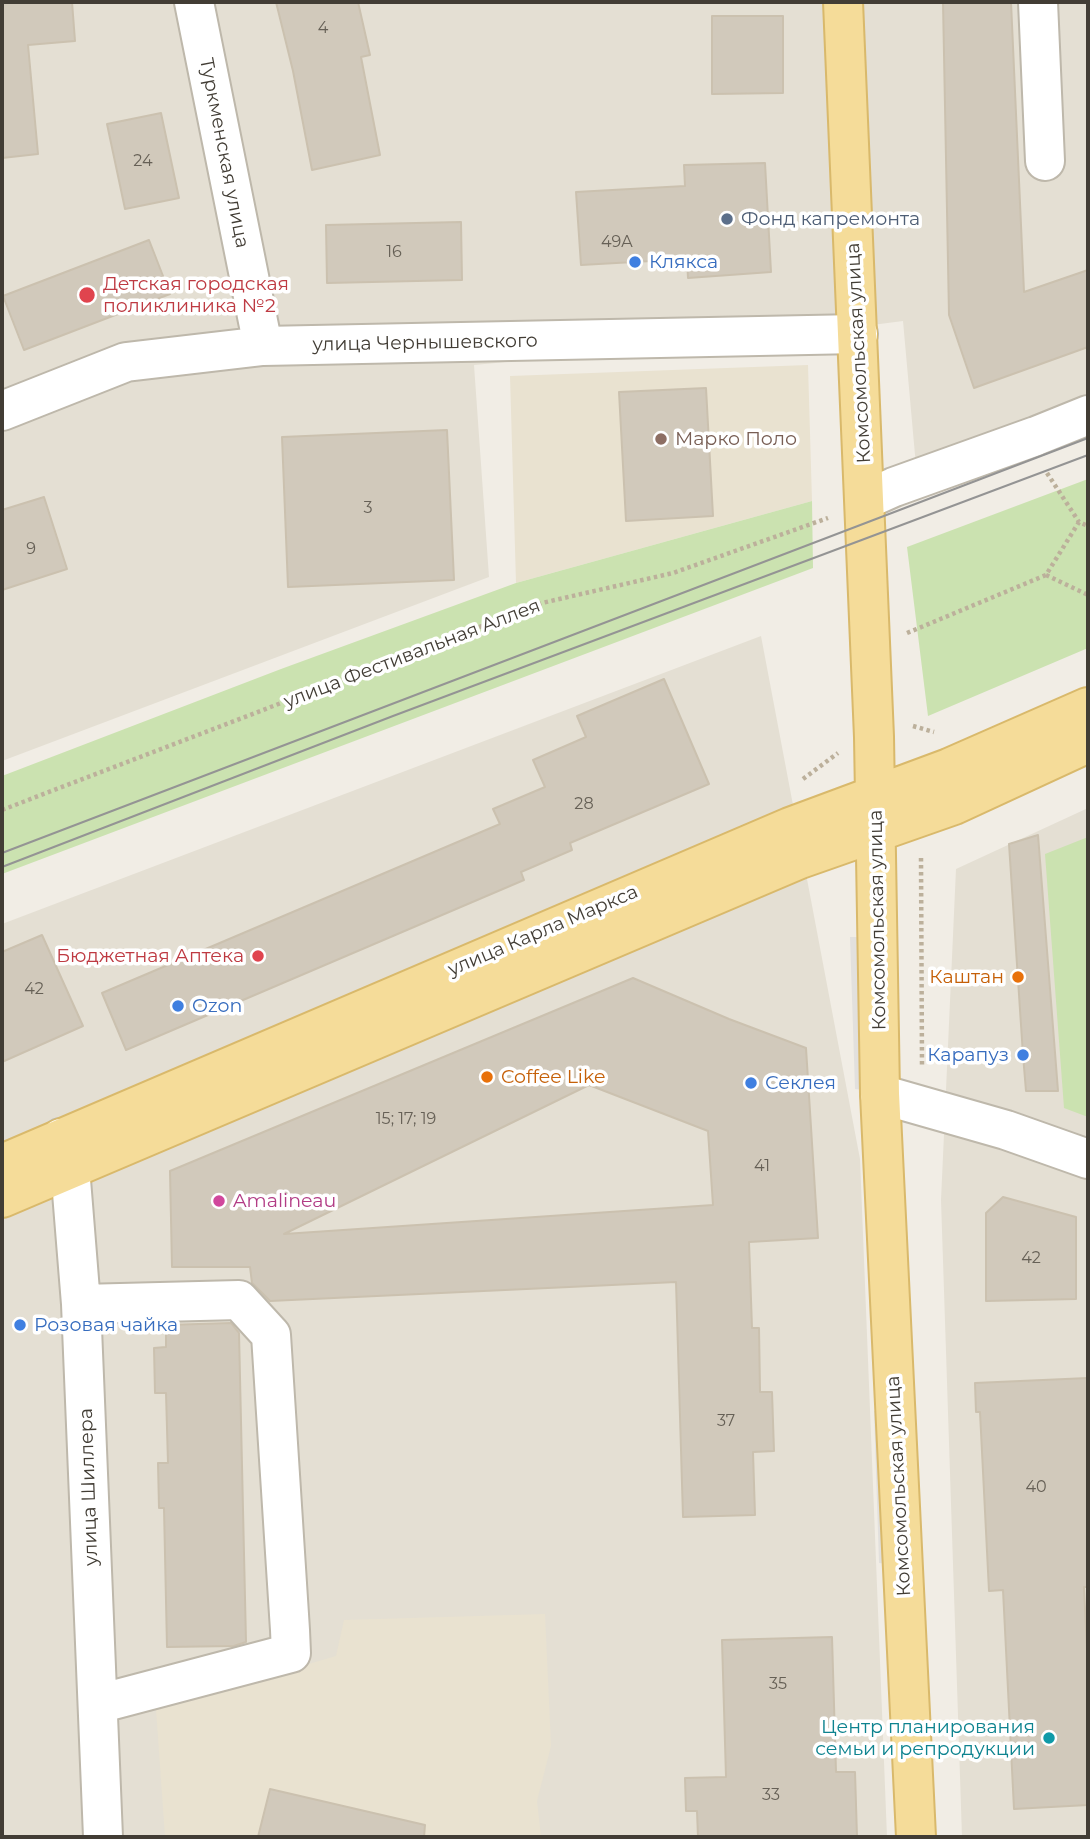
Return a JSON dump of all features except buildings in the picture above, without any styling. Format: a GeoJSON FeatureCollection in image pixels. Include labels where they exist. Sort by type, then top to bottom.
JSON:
{"type":"FeatureCollection","features":[{"type":"Feature","properties":{"kind":"main road","name":"Комсомольская улица"},"geometry":{"type":"LineString","coordinates":[[843,2],[858,334],[880,493],[876,796],[880,1094],[916,1837]]}},
{"type":"Feature","properties":{"kind":"main road","name":"улица Карла Маркса"},"geometry":{"type":"LineString","coordinates":[[2,1198],[65,1153],[790,827],[949,768],[1088,707]]}},
{"type":"Feature","properties":{"kind":"main road","name":"улица Карла Маркса"},"geometry":{"type":"LineString","coordinates":[[2,1164],[65,1153],[800,859],[954,805],[1088,743]]}},
{"type":"Feature","properties":{"kind":"street","name":"Туркменская улица"},"geometry":{"type":"LineString","coordinates":[[194,2],[263,346]]}},
{"type":"Feature","properties":{"kind":"street"},"geometry":{"type":"LineString","coordinates":[[1038,2],[1045,160]]}},
{"type":"Feature","properties":{"kind":"street","name":"улица Чернышевского"},"geometry":{"type":"LineString","coordinates":[[2,411],[127,362],[263,346],[858,334]]}},
{"type":"Feature","properties":{"kind":"street"},"geometry":{"type":"LineString","coordinates":[[880,493],[1088,415]]}},
{"type":"Feature","properties":{"kind":"street"},"geometry":{"type":"LineString","coordinates":[[880,1094],[1006,1130],[1088,1159]]}},
{"type":"Feature","properties":{"kind":"street","name":"улица Шиллера"},"geometry":{"type":"LineString","coordinates":[[65,1153],[82,1304],[103,1837]]}},
{"type":"Feature","properties":{"kind":"street"},"geometry":{"type":"LineString","coordinates":[[82,1304],[239,1300],[271,1335],[291,1653],[97,1704]]}},
{"type":"Feature","properties":{"kind":"path"},"geometry":{"type":"LineString","coordinates":[[1036,436],[1046,471],[1079,522],[1088,526]]}},
{"type":"Feature","properties":{"kind":"path","name":"улица Фестивальная Аллея"},"geometry":{"type":"LineString","coordinates":[[2,810],[542,603],[673,573],[830,518]]}},
{"type":"Feature","properties":{"kind":"path"},"geometry":{"type":"LineString","coordinates":[[904,634],[1046,575],[1079,522]]}},
{"type":"Feature","properties":{"kind":"path"},"geometry":{"type":"LineString","coordinates":[[1046,575],[1088,595]]}},
{"type":"Feature","properties":{"kind":"path"},"geometry":{"type":"LineString","coordinates":[[912,714],[913,727],[945,734]]}},
{"type":"Feature","properties":{"kind":"shaded area"},"geometry":{"type":"Polygon","coordinates":[[[2,2],[1088,2],[1088,395],[916,466],[903,321],[787,336],[474,365],[489,577],[2,761],[2,2]]]}},
{"type":"Feature","properties":{"kind":"shaded area","name":"Марко Поло"},"geometry":{"type":"Polygon","coordinates":[[[808,365],[812,501],[516,583],[510,376],[808,365]]]}},
{"type":"Feature","properties":{"kind":"shaded area"},"geometry":{"type":"Polygon","coordinates":[[[761,636],[860,1159],[887,1837],[2,1837],[2,924],[761,636]]]}},
{"type":"Feature","properties":{"kind":"shaded area"},"geometry":{"type":"Polygon","coordinates":[[[1088,808],[1088,1837],[962,1837],[941,1200],[956,869],[1088,808]]]}},
{"type":"Feature","properties":{"kind":"shaded area"},"geometry":{"type":"Polygon","coordinates":[[[850,937],[860,937],[864,1090],[855,1089],[850,937]]]}},
{"type":"Feature","properties":{"kind":"shaded area"},"geometry":{"type":"Polygon","coordinates":[[[874,1411],[885,1411],[888,1564],[879,1563],[874,1411]]]}},
{"type":"Feature","properties":{"kind":"shaded area"},"geometry":{"type":"Polygon","coordinates":[[[545,1614],[551,1746],[537,1801],[541,1837],[165,1837],[156,1709],[336,1656],[344,1620],[545,1614]]]}},
{"type":"Feature","properties":{"kind":"green space"},"geometry":{"type":"Polygon","coordinates":[[[1088,479],[1088,648],[928,716],[907,547],[1088,479]]]}},
{"type":"Feature","properties":{"kind":"green space"},"geometry":{"type":"Polygon","coordinates":[[[812,501],[813,568],[2,874],[2,776],[516,583],[812,501]]]}},
{"type":"Feature","properties":{"kind":"green space"},"geometry":{"type":"Polygon","coordinates":[[[1088,837],[1088,1117],[1064,1108],[1045,854],[1088,837]]]}},
{"type":"Feature","properties":{"kind":"tram line"},"geometry":{"type":"LineString","coordinates":[[2,853],[1088,438]]}},
{"type":"Feature","properties":{"kind":"tram line"},"geometry":{"type":"LineString","coordinates":[[2,867],[393,716],[1088,455]]}},
{"type":"Feature","properties":{"kind":"place","name":"Фонд капремонта"},"geometry":{"type":"Point","coordinates":[727,219]}},
{"type":"Feature","properties":{"kind":"place","name":"Клякса"},"geometry":{"type":"Point","coordinates":[635,262]}},
{"type":"Feature","properties":{"kind":"place","name":"Детская городская поликлиника №2"},"geometry":{"type":"Point","coordinates":[87,295]}},
{"type":"Feature","properties":{"kind":"place","name":"Марко Поло"},"geometry":{"type":"Point","coordinates":[661,439]}},
{"type":"Feature","properties":{"kind":"place","name":"Бюджетная Аптека"},"geometry":{"type":"Point","coordinates":[258,956]}},
{"type":"Feature","properties":{"kind":"place","name":"Каштан"},"geometry":{"type":"Point","coordinates":[1018,977]}},
{"type":"Feature","properties":{"kind":"place","name":"Ozon"},"geometry":{"type":"Point","coordinates":[178,1006]}},
{"type":"Feature","properties":{"kind":"place","name":"Карапуз"},"geometry":{"type":"Point","coordinates":[1023,1055]}},
{"type":"Feature","properties":{"kind":"place","name":"Coffee Like"},"geometry":{"type":"Point","coordinates":[487,1077]}},
{"type":"Feature","properties":{"kind":"place","name":"Секлея"},"geometry":{"type":"Point","coordinates":[751,1083]}},
{"type":"Feature","properties":{"kind":"place","name":"Amalineau"},"geometry":{"type":"Point","coordinates":[219,1201]}},
{"type":"Feature","properties":{"kind":"place","name":"Розовая чайка"},"geometry":{"type":"Point","coordinates":[20,1325]}},
{"type":"Feature","properties":{"kind":"place","name":"Центр планирования семьи и репродукции"},"geometry":{"type":"Point","coordinates":[1049,1738]}}]}
